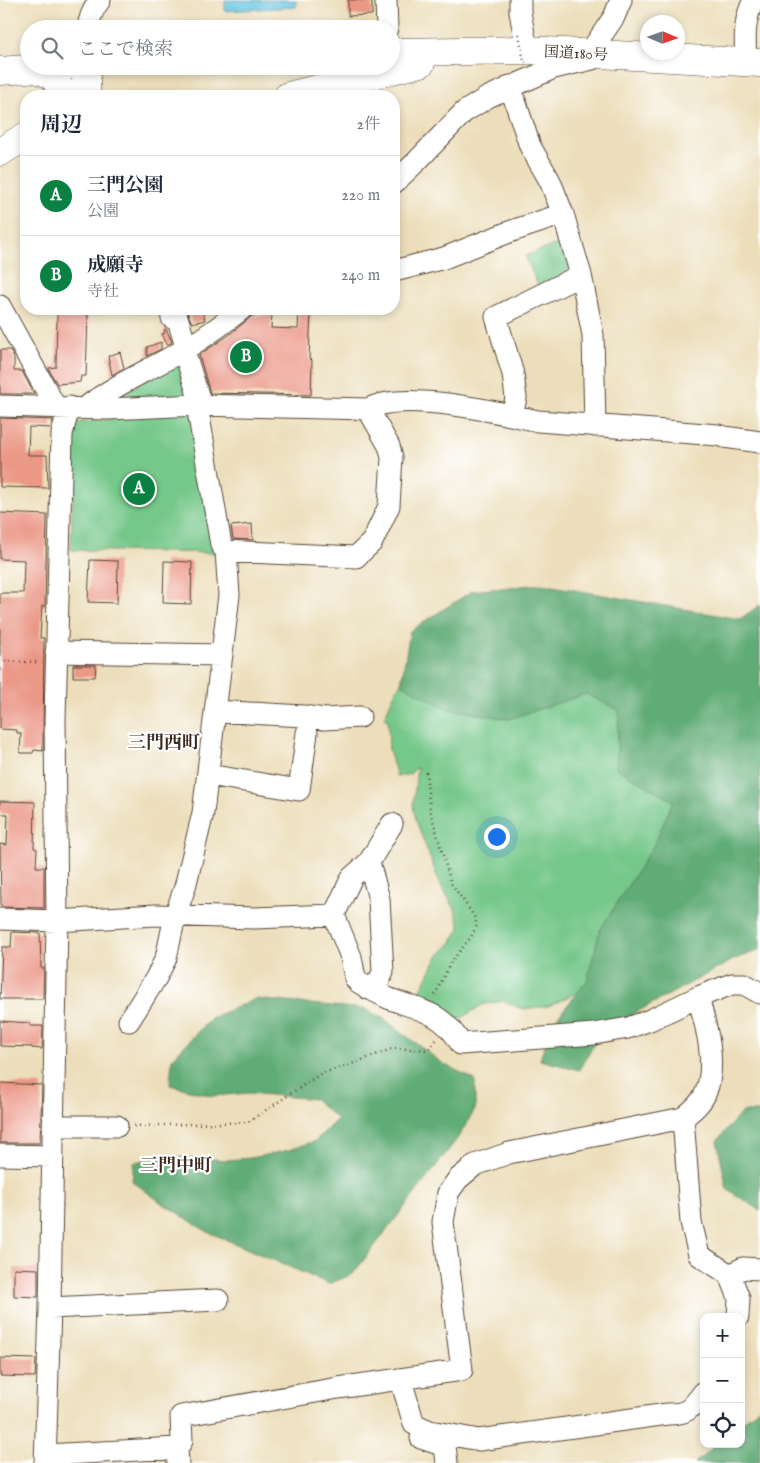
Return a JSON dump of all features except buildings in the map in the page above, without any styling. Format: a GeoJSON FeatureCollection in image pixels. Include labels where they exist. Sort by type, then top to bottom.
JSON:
{"type":"FeatureCollection","features":[{"type":"Feature","properties":{"kind":"main road","name":"国道180号"},"geometry":{"type":"LineString","coordinates":[[400,62],[472,52],[524,49],[753,63]]}},
{"type":"Feature","properties":{"kind":"main road"},"geometry":{"type":"LineString","coordinates":[[0,54],[20,58]]}},
{"type":"Feature","properties":{"kind":"main road"},"geometry":{"type":"LineString","coordinates":[[0,72],[20,65]]}},
{"type":"Feature","properties":{"kind":"main road"},"geometry":{"type":"LineString","coordinates":[[51,75],[60,86],[60,90]]}},
{"type":"Feature","properties":{"kind":"main road"},"geometry":{"type":"LineString","coordinates":[[86,75],[86,90]]}},
{"type":"Feature","properties":{"kind":"main road","name":"国道180号"},"geometry":{"type":"LineString","coordinates":[[325,90],[360,75]]}},
{"type":"Feature","properties":{"kind":"main road"},"geometry":{"type":"LineString","coordinates":[[0,155],[20,140]]}},
{"type":"Feature","properties":{"kind":"main road"},"geometry":{"type":"LineString","coordinates":[[0,155],[20,150]]}},
{"type":"Feature","properties":{"kind":"main road"},"geometry":{"type":"LineString","coordinates":[[0,155],[20,157]]}},
{"type":"Feature","properties":{"kind":"street"},"geometry":{"type":"LineString","coordinates":[[89,20],[100,0]]}},
{"type":"Feature","properties":{"kind":"street"},"geometry":{"type":"LineString","coordinates":[[386,0],[387,20]]}},
{"type":"Feature","properties":{"kind":"street"},"geometry":{"type":"LineString","coordinates":[[520,0],[524,49]]}},
{"type":"Feature","properties":{"kind":"street"},"geometry":{"type":"LineString","coordinates":[[400,177],[464,112],[488,96],[554,68],[600,54],[621,0]]}},
{"type":"Feature","properties":{"kind":"street"},"geometry":{"type":"LineString","coordinates":[[753,63],[745,25],[754,0]]}},
{"type":"Feature","properties":{"kind":"street"},"geometry":{"type":"LineString","coordinates":[[510,86],[530,146],[550,182],[563,214],[581,275],[593,335],[595,426]]}},
{"type":"Feature","properties":{"kind":"street"},"geometry":{"type":"LineString","coordinates":[[400,269],[444,258],[509,232],[563,214]]}},
{"type":"Feature","properties":{"kind":"street"},"geometry":{"type":"LineString","coordinates":[[512,415],[516,398],[513,374],[496,317],[581,275]]}},
{"type":"Feature","properties":{"kind":"street"},"geometry":{"type":"LineString","coordinates":[[0,306],[70,407]]}},
{"type":"Feature","properties":{"kind":"street"},"geometry":{"type":"LineString","coordinates":[[130,1021],[166,958],[175,916],[185,887],[203,813],[229,595],[226,551],[221,545],[198,411],[199,398],[178,320],[172,318],[171,315]]}},
{"type":"Feature","properties":{"kind":"street"},"geometry":{"type":"LineString","coordinates":[[70,407],[102,394],[185,350],[234,315]]}},
{"type":"Feature","properties":{"kind":"street"},"geometry":{"type":"LineString","coordinates":[[0,406],[108,409],[198,405],[368,409],[377,404],[422,402],[512,415],[538,421],[718,435],[760,442]]}},
{"type":"Feature","properties":{"kind":"street"},"geometry":{"type":"LineString","coordinates":[[70,407],[62,434],[56,657],[55,779],[58,1126],[52,1156],[55,1308],[50,1457],[178,1456],[182,1441],[181,1416],[338,1388],[462,1370],[443,1222],[448,1193],[458,1179],[475,1165],[509,1153],[683,1118],[696,1108],[706,1093],[710,1074],[708,1033],[698,997]]}},
{"type":"Feature","properties":{"kind":"street"},"geometry":{"type":"LineString","coordinates":[[226,551],[356,557],[372,542],[389,506],[392,457],[389,446],[368,409]]}},
{"type":"Feature","properties":{"kind":"street"},"geometry":{"type":"LineString","coordinates":[[56,657],[222,655]]}},
{"type":"Feature","properties":{"kind":"street"},"geometry":{"type":"LineString","coordinates":[[216,711],[324,719],[360,717]]}},
{"type":"Feature","properties":{"kind":"street"},"geometry":{"type":"LineString","coordinates":[[208,774],[299,790],[307,733]]}},
{"type":"Feature","properties":{"kind":"street"},"geometry":{"type":"LineString","coordinates":[[392,824],[369,862],[352,877],[334,915],[351,957],[355,978],[369,989],[388,998],[427,1012],[447,1026],[461,1044],[594,1034],[628,1028],[732,984],[744,984],[760,993]]}},
{"type":"Feature","properties":{"kind":"street"},"geometry":{"type":"LineString","coordinates":[[369,862],[379,899],[383,972],[380,980],[369,989]]}},
{"type":"Feature","properties":{"kind":"street"},"geometry":{"type":"LineString","coordinates":[[0,918],[57,922],[156,915],[254,918],[334,915]]}},
{"type":"Feature","properties":{"kind":"street"},"geometry":{"type":"LineString","coordinates":[[683,1118],[691,1222],[699,1255],[730,1274],[739,1298],[738,1313]]}},
{"type":"Feature","properties":{"kind":"street"},"geometry":{"type":"LineString","coordinates":[[58,1126],[117,1126]]}},
{"type":"Feature","properties":{"kind":"street"},"geometry":{"type":"LineString","coordinates":[[0,1155],[52,1156]]}},
{"type":"Feature","properties":{"kind":"street"},"geometry":{"type":"LineString","coordinates":[[730,1274],[743,1268],[760,1269]]}},
{"type":"Feature","properties":{"kind":"street"},"geometry":{"type":"LineString","coordinates":[[55,1308],[218,1300]]}},
{"type":"Feature","properties":{"kind":"street"},"geometry":{"type":"LineString","coordinates":[[401,1380],[414,1424],[421,1438],[444,1446],[447,1463]]}},
{"type":"Feature","properties":{"kind":"street"},"geometry":{"type":"LineString","coordinates":[[414,1424],[430,1431],[479,1440],[679,1414],[687,1412],[700,1397]]}},
{"type":"Feature","properties":{"kind":"path"},"geometry":{"type":"LineString","coordinates":[[0,661],[56,657]]}},
{"type":"Feature","properties":{"kind":"path"},"geometry":{"type":"LineString","coordinates":[[426,772],[430,810],[451,883],[474,916],[477,925],[471,937],[451,962],[427,1012]]}},
{"type":"Feature","properties":{"kind":"path"},"geometry":{"type":"LineString","coordinates":[[117,1126],[248,1122],[322,1073],[394,1048],[428,1050],[447,1026]]}},
{"type":"Feature","properties":{"kind":"green space"},"geometry":{"type":"Polygon","coordinates":[[[568,240],[576,267],[540,290],[525,256],[568,240]]]}},
{"type":"Feature","properties":{"kind":"green space"},"geometry":{"type":"Polygon","coordinates":[[[183,359],[195,400],[107,402],[183,359]]]}},
{"type":"Feature","properties":{"kind":"green space"},"geometry":{"type":"Polygon","coordinates":[[[171,412],[192,412],[218,553],[71,550],[76,423],[171,412]]]}},
{"type":"Feature","properties":{"kind":"green space"},"geometry":{"type":"Polygon","coordinates":[[[541,584],[740,619],[760,605],[760,950],[735,959],[633,1014],[594,1044],[579,1070],[540,1060],[551,1025],[587,981],[600,930],[655,843],[673,801],[616,768],[619,710],[586,694],[509,719],[448,709],[401,684],[410,631],[472,591],[541,584]]]}},
{"type":"Feature","properties":{"kind":"green space"},"geometry":{"type":"Polygon","coordinates":[[[410,669],[547,676],[760,713],[582,990],[549,1006],[523,1009],[503,1001],[484,1004],[457,1021],[415,1001],[438,956],[452,942],[460,928],[455,909],[440,884],[416,821],[413,806],[417,767],[410,774],[397,777],[389,750],[388,720],[384,718],[396,690],[410,669]]]}},
{"type":"Feature","properties":{"kind":"green space"},"geometry":{"type":"Polygon","coordinates":[[[255,999],[365,1009],[384,1019],[442,1063],[475,1080],[475,1110],[457,1139],[353,1274],[329,1284],[206,1231],[132,1181],[134,1162],[167,1156],[226,1160],[251,1158],[289,1150],[315,1141],[337,1119],[314,1099],[249,1093],[212,1096],[170,1085],[172,1059],[211,1018],[255,999]]]}},
{"type":"Feature","properties":{"kind":"green space"},"geometry":{"type":"Polygon","coordinates":[[[742,1112],[760,1112],[760,1210],[727,1189],[717,1141],[742,1112]]]}},
{"type":"Feature","properties":{"kind":"green space"},"geometry":{"type":"Polygon","coordinates":[[[760,1407],[760,1460],[755,1463],[695,1463],[712,1448],[745,1448],[745,1420],[760,1407]]]}},
{"type":"Feature","properties":{"kind":"water"},"geometry":{"type":"Polygon","coordinates":[[[225,0],[296,0],[296,7],[225,11],[225,0]]]}},
{"type":"Feature","properties":{"kind":"place","name":"成願寺"},"geometry":{"type":"Point","coordinates":[246,357]}},
{"type":"Feature","properties":{"kind":"place","name":"三門公園"},"geometry":{"type":"Point","coordinates":[139,489]}},
{"type":"Feature","properties":{"kind":"district","name":"三門西町"},"geometry":{"type":"Point","coordinates":[164,742]}},
{"type":"Feature","properties":{"kind":"district","name":"三門中町"},"geometry":{"type":"Point","coordinates":[176,1165]}}]}
